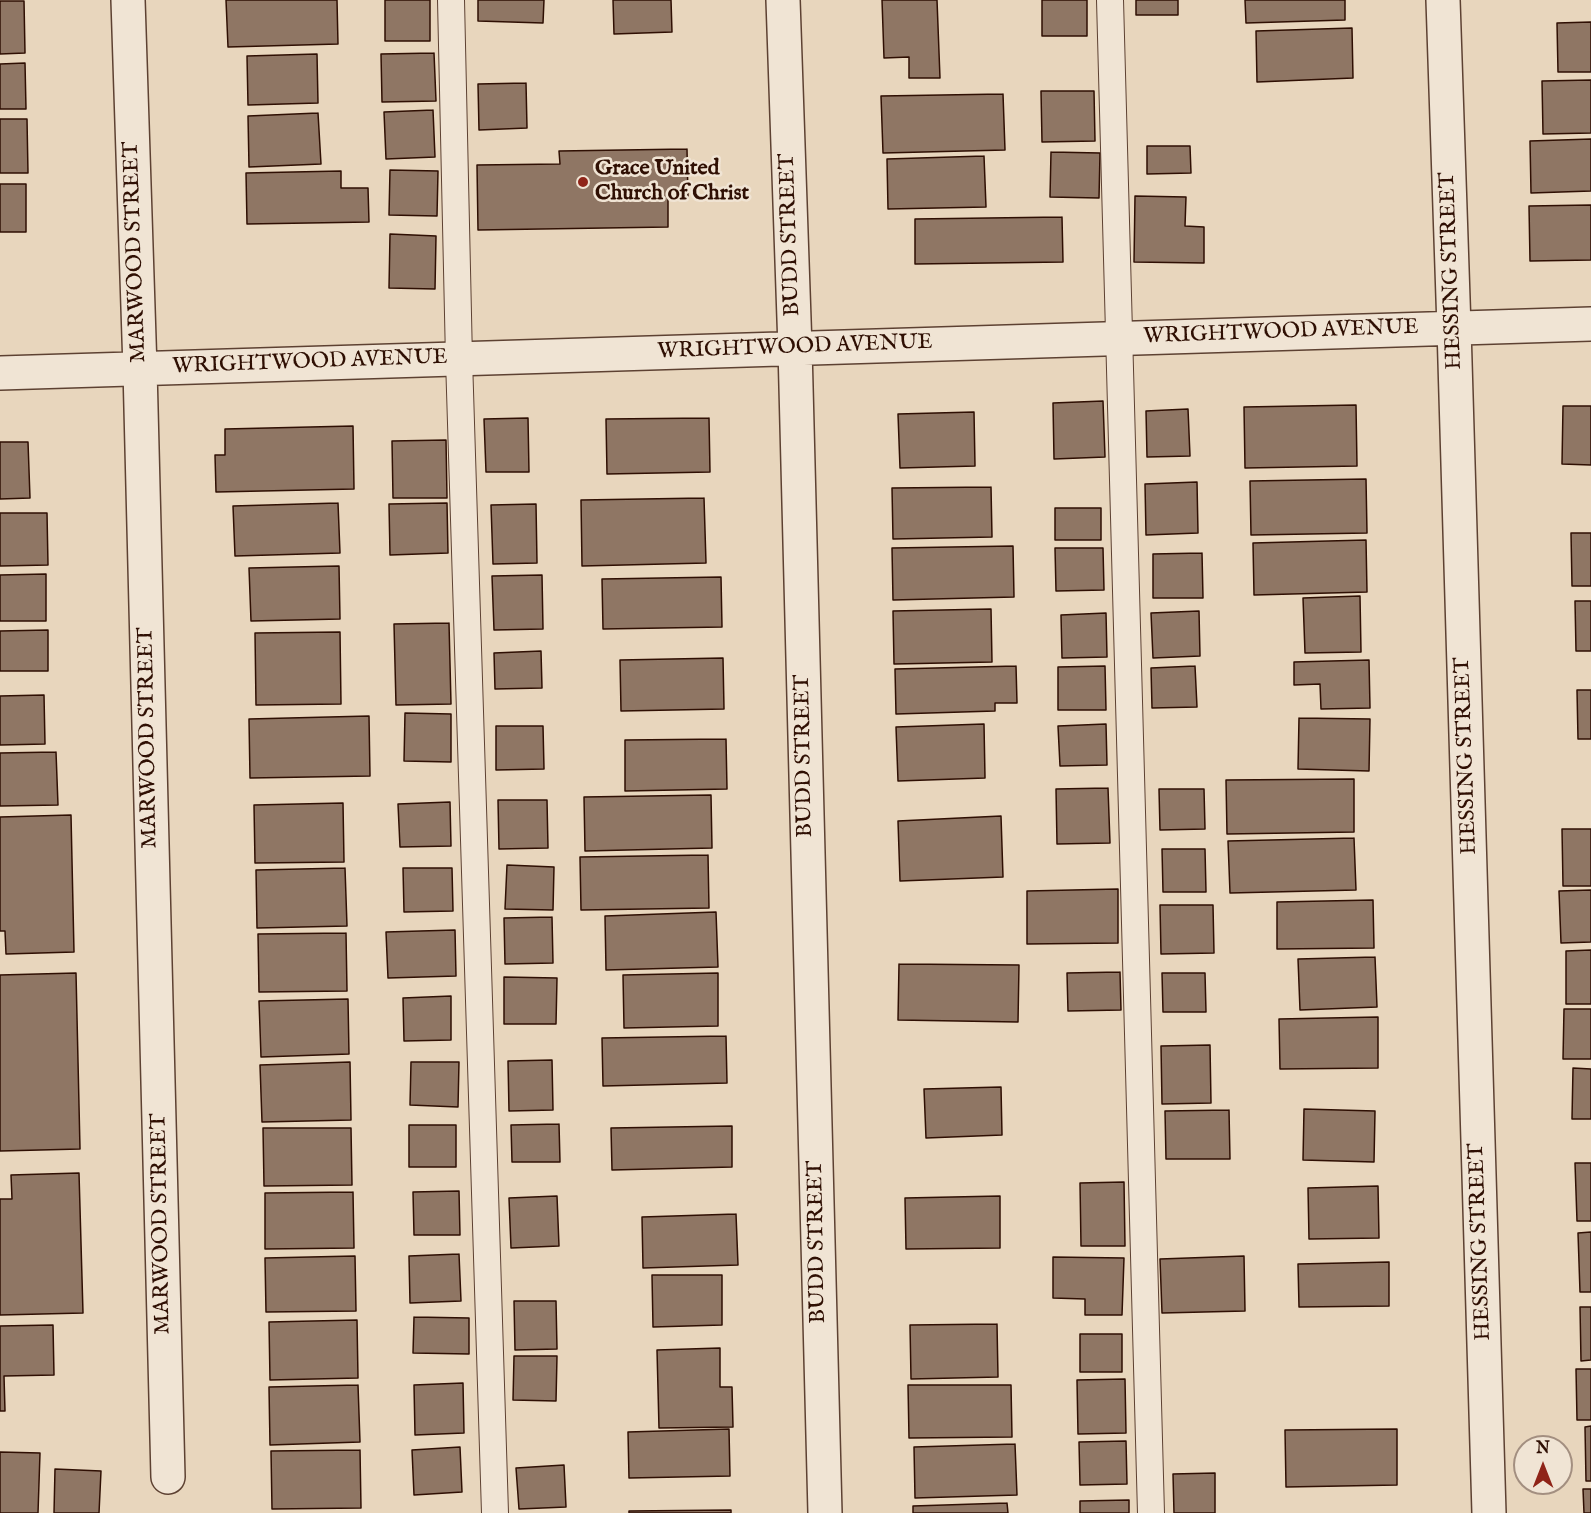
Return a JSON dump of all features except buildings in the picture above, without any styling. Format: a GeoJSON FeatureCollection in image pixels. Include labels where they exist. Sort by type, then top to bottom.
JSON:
{"type":"FeatureCollection","features":[{"type":"Feature","properties":{"kind":"street","name":"MARWOOD STREET"},"geometry":{"type":"LineString","coordinates":[[128,0],[140,369],[168,1476]]}},
{"type":"Feature","properties":{"kind":"street","name":"BUDD STREET"},"geometry":{"type":"LineString","coordinates":[[783,0],[795,348],[825,1513]]}},
{"type":"Feature","properties":{"kind":"street","name":"HESSING STREET"},"geometry":{"type":"LineString","coordinates":[[1443,0],[1489,1513]]}},
{"type":"Feature","properties":{"kind":"street","name":"WRIGHTWOOD AVENUE"},"geometry":{"type":"LineString","coordinates":[[0,373],[1591,324]]}},
{"type":"Feature","properties":{"kind":"lane"},"geometry":{"type":"LineString","coordinates":[[452,0],[459,359],[495,1513]]}},
{"type":"Feature","properties":{"kind":"lane"},"geometry":{"type":"LineString","coordinates":[[1110,0],[1150,1513]]}},
{"type":"Feature","properties":{"kind":"place","name":"Grace United Church of Christ"},"geometry":{"type":"Point","coordinates":[583,182]}}]}
